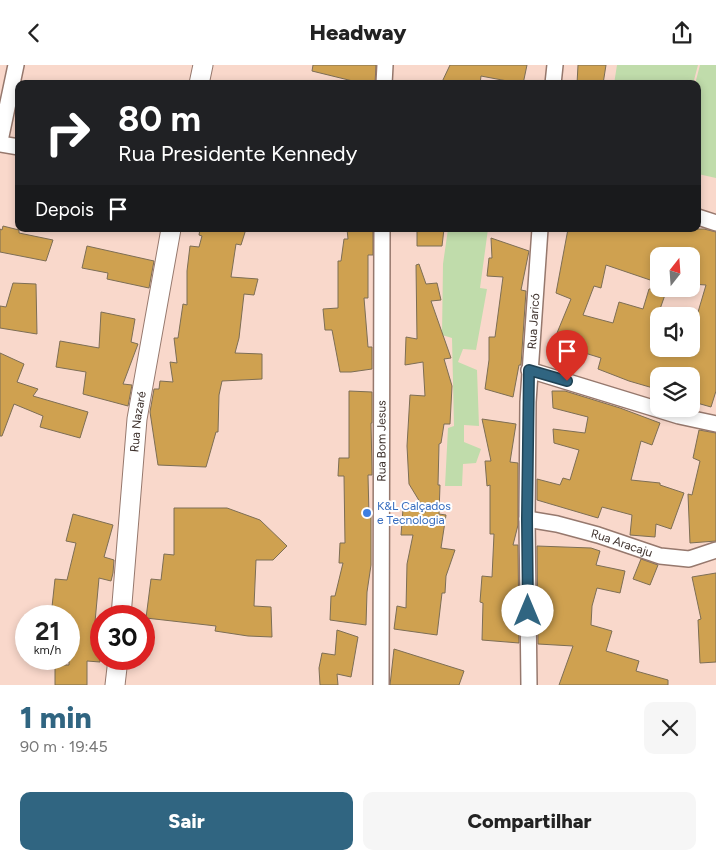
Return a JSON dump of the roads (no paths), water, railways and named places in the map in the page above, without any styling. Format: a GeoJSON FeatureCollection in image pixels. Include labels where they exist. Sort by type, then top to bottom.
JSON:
{"type":"FeatureCollection","features":[{"type":"Feature","properties":{"kind":"street"},"geometry":{"type":"LineString","coordinates":[[15,146],[0,143],[16,65]]}},
{"type":"Feature","properties":{"kind":"street"},"geometry":{"type":"LineString","coordinates":[[200,80],[203,65]]}},
{"type":"Feature","properties":{"kind":"street"},"geometry":{"type":"LineString","coordinates":[[384,80],[385,65]]}},
{"type":"Feature","properties":{"kind":"street"},"geometry":{"type":"LineString","coordinates":[[553,80],[555,65]]}},
{"type":"Feature","properties":{"kind":"street"},"geometry":{"type":"LineString","coordinates":[[701,218],[716,223]]}},
{"type":"Feature","properties":{"kind":"street","name":"Rua Nazaré"},"geometry":{"type":"LineString","coordinates":[[122,605],[137,419],[170,232]]}},
{"type":"Feature","properties":{"kind":"street","name":"Rua Bom Jesus"},"geometry":{"type":"LineString","coordinates":[[381,685],[382,232]]}},
{"type":"Feature","properties":{"kind":"street","name":"Rua Jaricó"},"geometry":{"type":"LineString","coordinates":[[529,685],[527,519],[529,370],[540,232]]}},
{"type":"Feature","properties":{"kind":"street"},"geometry":{"type":"LineString","coordinates":[[529,370],[716,425]]}},
{"type":"Feature","properties":{"kind":"street","name":"Rua Aracaju"},"geometry":{"type":"LineString","coordinates":[[527,519],[557,524],[598,535],[660,556],[689,559],[716,549]]}},
{"type":"Feature","properties":{"kind":"street"},"geometry":{"type":"LineString","coordinates":[[115,685],[117,670]]}},
{"type":"Feature","properties":{"kind":"place","name":"K&L Calçados e Tecnologia"},"geometry":{"type":"Point","coordinates":[367,513]}}]}
